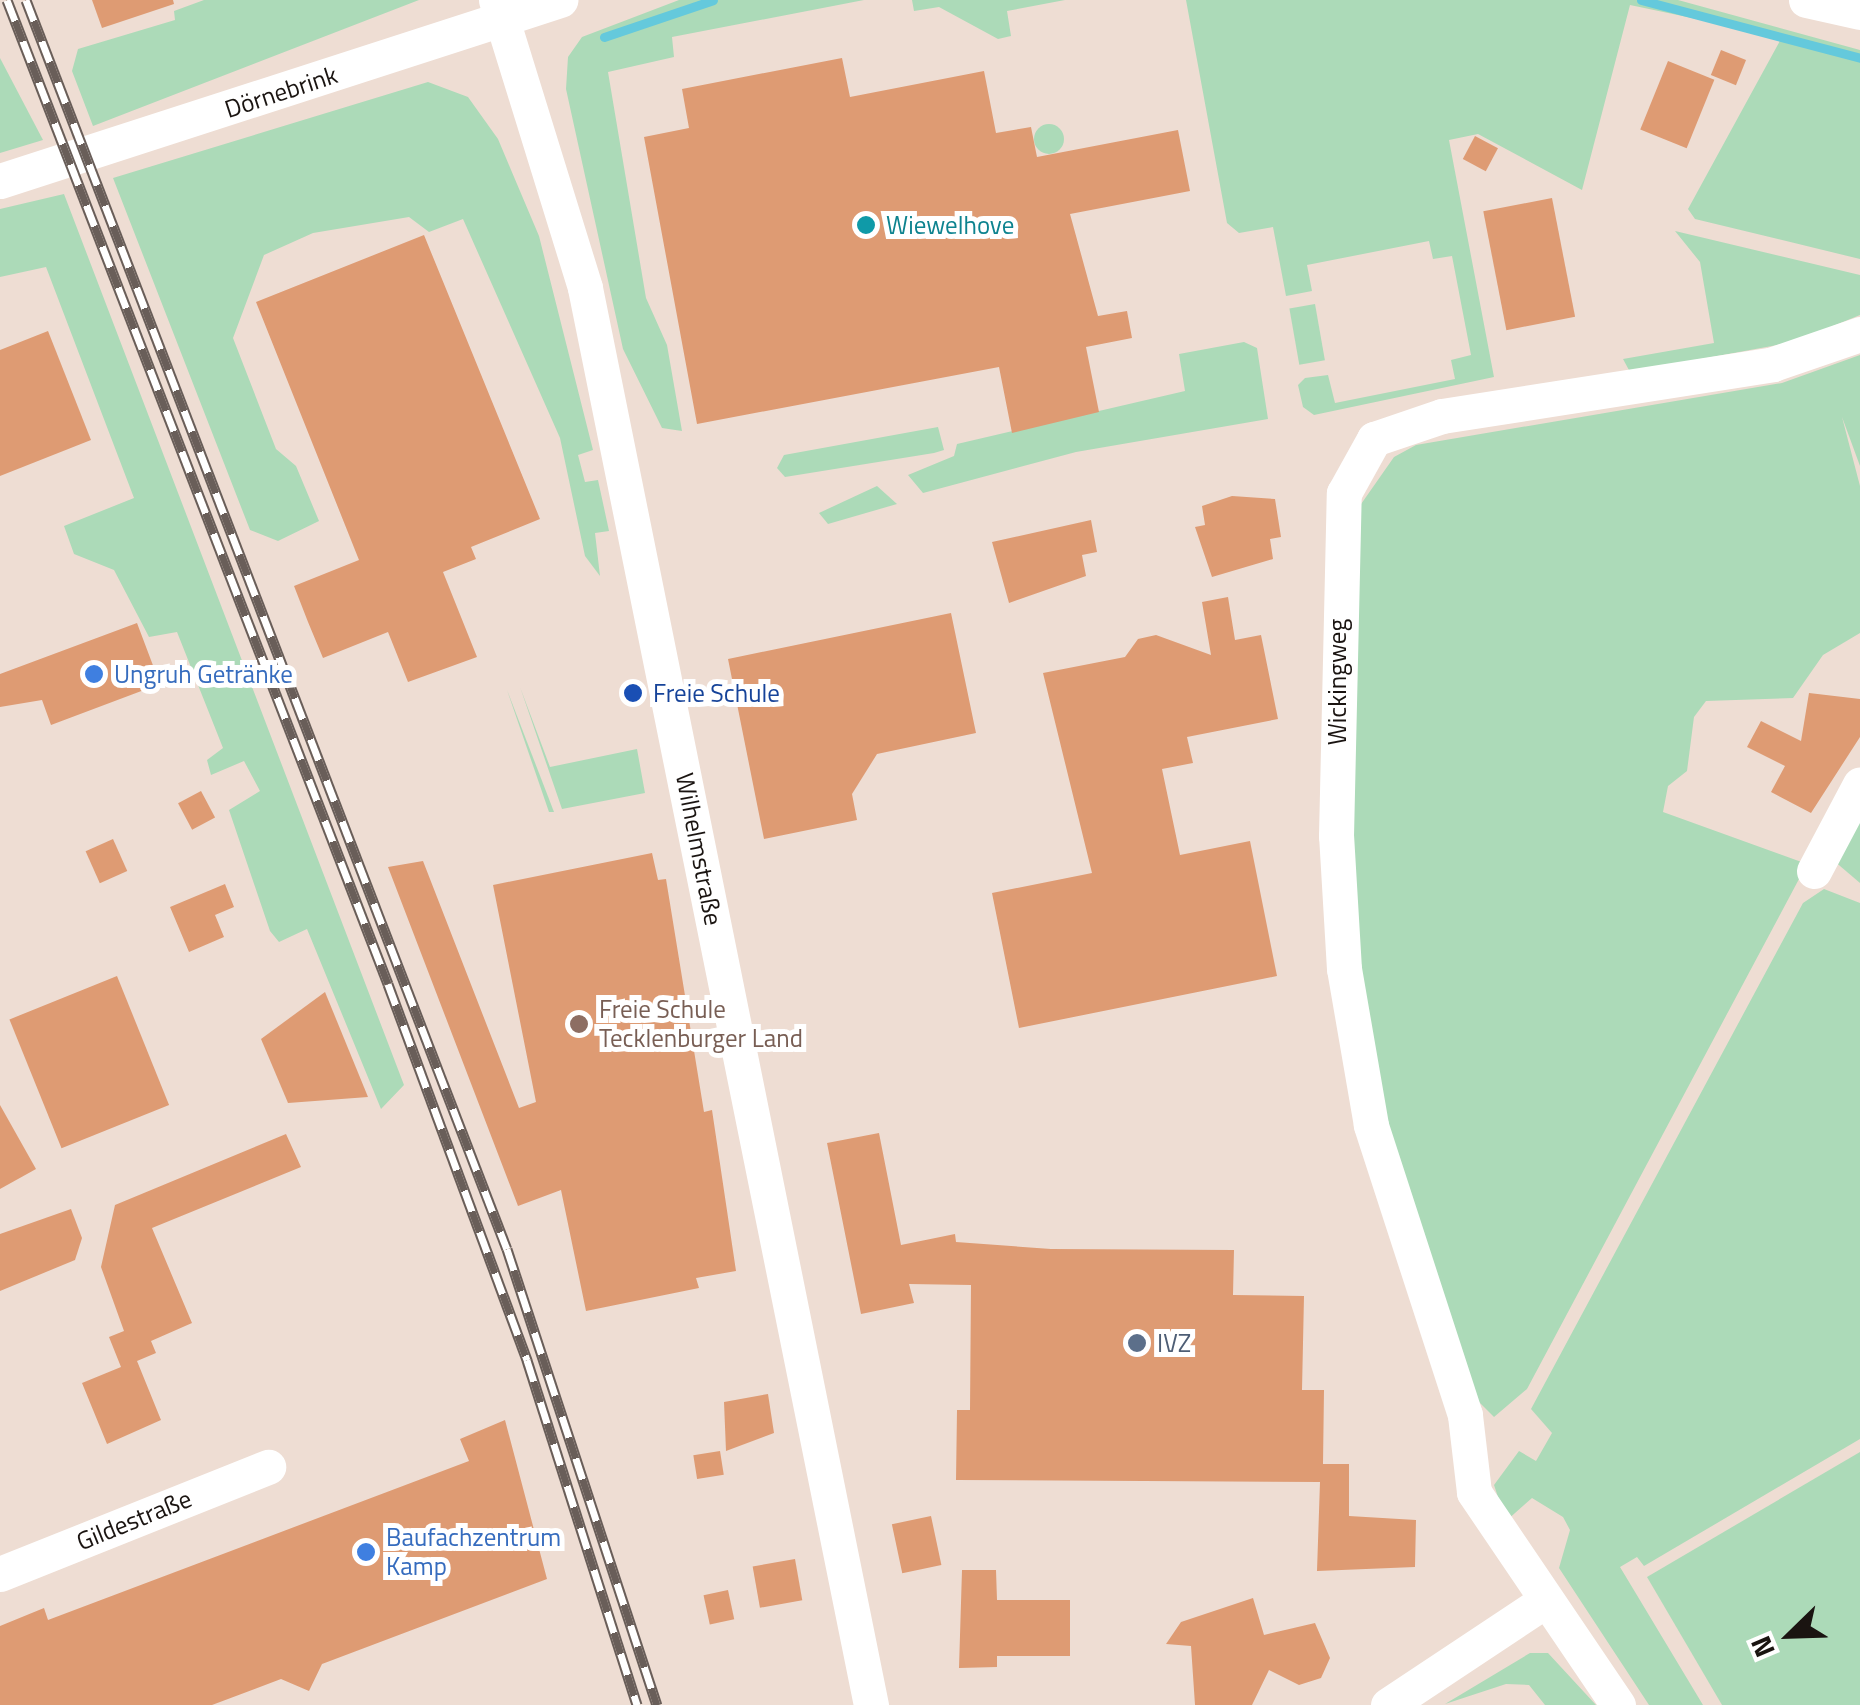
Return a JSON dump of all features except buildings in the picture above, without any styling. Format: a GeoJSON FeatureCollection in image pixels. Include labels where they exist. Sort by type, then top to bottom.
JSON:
{"type":"FeatureCollection","features":[{"type":"Feature","properties":{"kind":"street","name":"Dörnebrink"},"geometry":{"type":"LineString","coordinates":[[0,182],[499,9],[560,0]]}},
{"type":"Feature","properties":{"kind":"street"},"geometry":{"type":"LineString","coordinates":[[1806,0],[1860,12]]}},
{"type":"Feature","properties":{"kind":"street","name":"Wilhelmstraße"},"geometry":{"type":"LineString","coordinates":[[499,9],[585,288],[871,1705]]}},
{"type":"Feature","properties":{"kind":"street","name":"Wickingweg"},"geometry":{"type":"LineString","coordinates":[[1618,1705],[1543,1602],[1474,1492],[1465,1415],[1371,1125],[1344,969],[1336,625],[1344,493],[1374,439],[1442,416],[1774,364],[1860,334]]}},
{"type":"Feature","properties":{"kind":"street"},"geometry":{"type":"LineString","coordinates":[[1814,872],[1860,784]]}},
{"type":"Feature","properties":{"kind":"street","name":"Gildestraße"},"geometry":{"type":"LineString","coordinates":[[0,1574],[268,1467]]}},
{"type":"Feature","properties":{"kind":"street"},"geometry":{"type":"LineString","coordinates":[[1388,1705],[1543,1602]]}},
{"type":"Feature","properties":{"kind":"green space"},"geometry":{"type":"Polygon","coordinates":[[[204,0],[419,0],[93,126],[72,71],[78,49],[175,20],[174,11],[204,0]]]}},
{"type":"Feature","properties":{"kind":"green space"},"geometry":{"type":"Polygon","coordinates":[[[679,0],[864,0],[672,37],[674,57],[608,72],[646,298],[667,345],[682,431],[662,428],[623,349],[566,89],[568,57],[582,37],[679,0]]]}},
{"type":"Feature","properties":{"kind":"green space"},"geometry":{"type":"Polygon","coordinates":[[[912,0],[1065,0],[1007,11],[1011,36],[998,39],[939,7],[914,11],[912,0]]]}},
{"type":"Feature","properties":{"kind":"green space"},"geometry":{"type":"Polygon","coordinates":[[[1186,0],[1678,0],[1860,50],[1860,259],[1695,219],[1688,209],[1782,37],[1630,5],[1582,190],[1478,134],[1449,140],[1494,377],[1314,415],[1303,407],[1298,385],[1305,378],[1328,375],[1335,403],[1455,379],[1451,360],[1471,355],[1452,256],[1433,259],[1429,241],[1307,265],[1312,291],[1286,296],[1273,227],[1239,233],[1227,223],[1186,0]]]}},
{"type":"Feature","properties":{"kind":"green space"},"geometry":{"type":"Polygon","coordinates":[[[0,58],[43,140],[0,153],[0,58]]]}},
{"type":"Feature","properties":{"kind":"green space"},"geometry":{"type":"Polygon","coordinates":[[[428,82],[468,97],[498,139],[539,236],[593,450],[578,455],[585,482],[598,480],[609,531],[595,533],[600,576],[585,556],[560,438],[463,219],[429,232],[409,217],[313,233],[264,255],[233,338],[276,449],[296,466],[319,521],[278,541],[250,530],[113,178],[428,82]]]}},
{"type":"Feature","properties":{"kind":"green space"},"geometry":{"type":"Polygon","coordinates":[[[1049,124],[1060,128],[1064,139],[1060,150],[1049,154],[1038,150],[1034,139],[1038,128],[1049,124]]]}},
{"type":"Feature","properties":{"kind":"green space"},"geometry":{"type":"Polygon","coordinates":[[[64,194],[404,1085],[381,1109],[307,929],[279,942],[270,931],[229,810],[260,791],[244,761],[211,775],[207,760],[223,748],[177,632],[149,637],[114,570],[74,554],[64,526],[134,498],[46,267],[0,277],[0,209],[64,194]]]}},
{"type":"Feature","properties":{"kind":"green space"},"geometry":{"type":"Polygon","coordinates":[[[1675,231],[1860,275],[1860,315],[1794,342],[1630,372],[1623,359],[1714,343],[1700,262],[1675,231]]]}},
{"type":"Feature","properties":{"kind":"green space"},"geometry":{"type":"Polygon","coordinates":[[[1315,304],[1325,360],[1299,365],[1289,309],[1315,304]]]}},
{"type":"Feature","properties":{"kind":"green space"},"geometry":{"type":"Polygon","coordinates":[[[1244,342],[1257,348],[1268,419],[1076,452],[923,493],[908,475],[954,456],[957,444],[1185,391],[1179,354],[1244,342]]]}},
{"type":"Feature","properties":{"kind":"green space"},"geometry":{"type":"Polygon","coordinates":[[[1860,355],[1860,466],[1842,417],[1860,486],[1860,633],[1823,655],[1793,698],[1706,701],[1694,717],[1687,771],[1668,786],[1663,812],[1807,864],[1527,1389],[1494,1417],[1476,1399],[1384,1112],[1359,984],[1351,837],[1359,507],[1394,457],[1416,445],[1782,383],[1860,355]]]}},
{"type":"Feature","properties":{"kind":"green space"},"geometry":{"type":"Polygon","coordinates":[[[938,427],[944,450],[934,453],[785,477],[777,468],[784,455],[938,427]]]}},
{"type":"Feature","properties":{"kind":"green space"},"geometry":{"type":"Polygon","coordinates":[[[877,486],[897,504],[828,524],[819,513],[877,486]]]}},
{"type":"Feature","properties":{"kind":"green space"},"geometry":{"type":"Polygon","coordinates":[[[520,687],[550,767],[637,749],[645,793],[562,809],[520,687]]]}},
{"type":"Feature","properties":{"kind":"green space"},"geometry":{"type":"Polygon","coordinates":[[[507,690],[554,812],[549,812],[507,690]]]}},
{"type":"Feature","properties":{"kind":"green space"},"geometry":{"type":"Polygon","coordinates":[[[1860,803],[1860,883],[1833,860],[1860,803]]]}},
{"type":"Feature","properties":{"kind":"green space"},"geometry":{"type":"Polygon","coordinates":[[[1824,889],[1860,903],[1860,1439],[1644,1566],[1637,1557],[1620,1567],[1703,1705],[1649,1705],[1559,1568],[1570,1530],[1563,1517],[1532,1498],[1506,1521],[1494,1485],[1519,1451],[1536,1461],[1552,1433],[1531,1409],[1803,903],[1824,889]]]}},
{"type":"Feature","properties":{"kind":"green space"},"geometry":{"type":"Polygon","coordinates":[[[1860,1452],[1860,1705],[1722,1705],[1647,1577],[1860,1452]]]}},
{"type":"Feature","properties":{"kind":"green space"},"geometry":{"type":"Polygon","coordinates":[[[1530,1653],[1548,1653],[1596,1705],[1545,1705],[1529,1685],[1506,1684],[1445,1704],[1530,1653]]]}},
{"type":"Feature","properties":{"kind":"waterway"},"geometry":{"type":"LineString","coordinates":[[604,37],[713,0]]}},
{"type":"Feature","properties":{"kind":"waterway"},"geometry":{"type":"LineString","coordinates":[[1641,0],[1860,58]]}},
{"type":"Feature","properties":{"kind":"railway"},"geometry":{"type":"LineString","coordinates":[[7,0],[388,984],[527,1360],[637,1705]]}},
{"type":"Feature","properties":{"kind":"railway"},"geometry":{"type":"LineString","coordinates":[[26,0],[507,1249],[657,1705]]}},
{"type":"Feature","properties":{"kind":"place","name":"Wiewelhove"},"geometry":{"type":"Point","coordinates":[866,225]}},
{"type":"Feature","properties":{"kind":"place","name":"Ungruh Getränke"},"geometry":{"type":"Point","coordinates":[94,674]}},
{"type":"Feature","properties":{"kind":"place","name":"Freie Schule"},"geometry":{"type":"Point","coordinates":[633,693]}},
{"type":"Feature","properties":{"kind":"place","name":"Freie Schule Tecklenburger Land"},"geometry":{"type":"Point","coordinates":[579,1024]}},
{"type":"Feature","properties":{"kind":"place","name":"IVZ"},"geometry":{"type":"Point","coordinates":[1137,1343]}},
{"type":"Feature","properties":{"kind":"place","name":"Baufachzentrum Kamp"},"geometry":{"type":"Point","coordinates":[366,1552]}}]}
